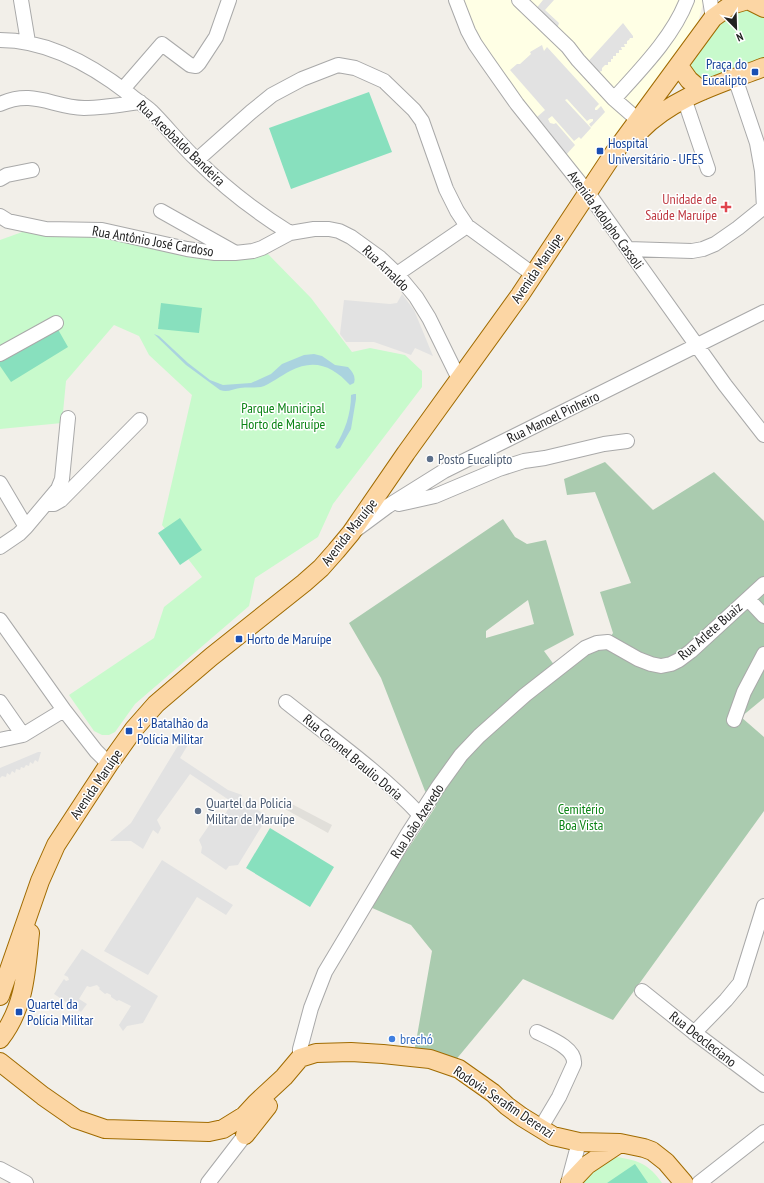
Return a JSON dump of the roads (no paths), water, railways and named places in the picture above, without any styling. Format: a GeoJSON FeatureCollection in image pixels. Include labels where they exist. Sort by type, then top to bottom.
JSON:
{"type":"FeatureCollection","features":[{"type":"Feature","properties":{"kind":"main road","name":"Avenida Maruípe"},"geometry":{"type":"LineString","coordinates":[[0,996],[40,881],[56,845],[109,764],[134,729],[156,704],[207,660],[321,568],[351,533],[534,275],[603,170],[638,120],[713,18],[731,5],[748,0]]}},
{"type":"Feature","properties":{"kind":"main road"},"geometry":{"type":"LineString","coordinates":[[748,0],[764,8]]}},
{"type":"Feature","properties":{"kind":"main road"},"geometry":{"type":"LineString","coordinates":[[679,66],[689,80],[702,91]]}},
{"type":"Feature","properties":{"kind":"main road","name":"Avenida Maruípe"},"geometry":{"type":"LineString","coordinates":[[603,170],[654,117],[684,98],[764,67]]}},
{"type":"Feature","properties":{"kind":"main road","name":"Avenida Maruípe"},"geometry":{"type":"LineString","coordinates":[[0,1039],[18,1008],[24,988],[34,899]]}},
{"type":"Feature","properties":{"kind":"main road","name":"Rodovia Serafim Derenzi"},"geometry":{"type":"LineString","coordinates":[[300,1058],[316,1053],[351,1052],[430,1059],[459,1069],[493,1093],[507,1106],[540,1129],[553,1136],[579,1142],[620,1143],[644,1148],[652,1151],[666,1162],[684,1183]]}},
{"type":"Feature","properties":{"kind":"main road"},"geometry":{"type":"LineString","coordinates":[[0,1062],[43,1096],[76,1119],[105,1129],[209,1132],[223,1129],[244,1116],[284,1077],[300,1058]]}},
{"type":"Feature","properties":{"kind":"main road"},"geometry":{"type":"LineString","coordinates":[[245,1135],[279,1090],[284,1077]]}},
{"type":"Feature","properties":{"kind":"main road"},"geometry":{"type":"LineString","coordinates":[[569,1183],[587,1165],[620,1143]]}},
{"type":"Feature","properties":{"kind":"street"},"geometry":{"type":"LineString","coordinates":[[21,0],[28,42]]}},
{"type":"Feature","properties":{"kind":"street"},"geometry":{"type":"LineString","coordinates":[[123,89],[162,44],[190,66],[196,66],[216,37],[229,0]]}},
{"type":"Feature","properties":{"kind":"street","name":"Avenida Adolpho Cassoli"},"geometry":{"type":"LineString","coordinates":[[456,0],[468,31],[475,44],[517,104],[588,193],[672,312],[698,345],[725,385],[764,435]]}},
{"type":"Feature","properties":{"kind":"street"},"geometry":{"type":"LineString","coordinates":[[519,0],[568,47],[614,99],[638,120]]}},
{"type":"Feature","properties":{"kind":"street"},"geometry":{"type":"LineString","coordinates":[[614,99],[656,52],[679,17],[687,0]]}},
{"type":"Feature","properties":{"kind":"street"},"geometry":{"type":"LineString","coordinates":[[710,0],[713,18]]}},
{"type":"Feature","properties":{"kind":"street","name":"Rua Areobaldo Bandeira"},"geometry":{"type":"LineString","coordinates":[[0,40],[28,42],[80,61],[123,89],[150,111],[196,160],[222,184],[246,203],[290,233]]}},
{"type":"Feature","properties":{"kind":"street"},"geometry":{"type":"LineString","coordinates":[[196,160],[272,95],[302,79],[338,66],[355,68],[384,81],[414,110],[422,121],[446,188],[457,211],[467,226],[534,275]]}},
{"type":"Feature","properties":{"kind":"street"},"geometry":{"type":"LineString","coordinates":[[628,249],[692,251],[703,249],[715,244],[764,208],[762,171],[757,143],[735,78]]}},
{"type":"Feature","properties":{"kind":"street"},"geometry":{"type":"LineString","coordinates":[[0,104],[7,101],[28,98],[35,98],[67,106],[84,108],[140,102]]}},
{"type":"Feature","properties":{"kind":"street"},"geometry":{"type":"LineString","coordinates":[[684,98],[708,169]]}},
{"type":"Feature","properties":{"kind":"street"},"geometry":{"type":"LineString","coordinates":[[0,179],[7,175],[32,170]]}},
{"type":"Feature","properties":{"kind":"street","name":"Rua Antônio José Cardoso"},"geometry":{"type":"LineString","coordinates":[[161,211],[236,253]]}},
{"type":"Feature","properties":{"kind":"street","name":"Rua Antônio José Cardoso"},"geometry":{"type":"LineString","coordinates":[[0,216],[8,221],[46,229],[102,230],[187,249],[215,253],[252,251],[262,248],[290,233]]}},
{"type":"Feature","properties":{"kind":"street"},"geometry":{"type":"LineString","coordinates":[[397,274],[467,226]]}},
{"type":"Feature","properties":{"kind":"street","name":"Rua Arnaldo"},"geometry":{"type":"LineString","coordinates":[[290,233],[314,229],[329,229],[351,237],[366,247],[397,274],[423,308],[459,379]]}},
{"type":"Feature","properties":{"kind":"street","name":"Rua Manoel Pinheiro"},"geometry":{"type":"LineString","coordinates":[[351,533],[388,506],[444,471],[764,312]]}},
{"type":"Feature","properties":{"kind":"street"},"geometry":{"type":"LineString","coordinates":[[0,354],[56,323]]}},
{"type":"Feature","properties":{"kind":"street"},"geometry":{"type":"LineString","coordinates":[[0,547],[19,534],[26,527],[58,489],[62,479],[68,418]]}},
{"type":"Feature","properties":{"kind":"street"},"geometry":{"type":"LineString","coordinates":[[46,504],[54,504],[61,500],[140,420]]}},
{"type":"Feature","properties":{"kind":"street"},"geometry":{"type":"LineString","coordinates":[[388,506],[435,496],[499,469],[524,461],[551,457],[604,444],[627,441]]}},
{"type":"Feature","properties":{"kind":"street"},"geometry":{"type":"LineString","coordinates":[[0,483],[26,527]]}},
{"type":"Feature","properties":{"kind":"street","name":"Rua Arlete Buaiz"},"geometry":{"type":"LineString","coordinates":[[608,642],[638,659],[651,664],[662,666],[671,664],[691,651],[764,584]]}},
{"type":"Feature","properties":{"kind":"street"},"geometry":{"type":"LineString","coordinates":[[748,598],[764,616]]}},
{"type":"Feature","properties":{"kind":"street"},"geometry":{"type":"LineString","coordinates":[[0,620],[64,710],[96,751],[109,764]]}},
{"type":"Feature","properties":{"kind":"street","name":"Rua João Azevedo"},"geometry":{"type":"LineString","coordinates":[[300,1058],[300,1049],[311,1008],[325,972],[420,815],[461,755],[478,736],[525,695],[584,648],[597,643],[608,642]]}},
{"type":"Feature","properties":{"kind":"street"},"geometry":{"type":"LineString","coordinates":[[734,720],[744,692],[764,654]]}},
{"type":"Feature","properties":{"kind":"street"},"geometry":{"type":"LineString","coordinates":[[0,702],[22,735]]}},
{"type":"Feature","properties":{"kind":"street","name":"Rua Coronel Braulio Doria"},"geometry":{"type":"LineString","coordinates":[[286,702],[376,774],[420,815]]}},
{"type":"Feature","properties":{"kind":"street"},"geometry":{"type":"LineString","coordinates":[[0,740],[22,735],[64,710]]}},
{"type":"Feature","properties":{"kind":"street"},"geometry":{"type":"LineString","coordinates":[[694,1033],[726,1000],[740,983],[764,906]]}},
{"type":"Feature","properties":{"kind":"street","name":"Rua Deocleciano"},"geometry":{"type":"LineString","coordinates":[[642,991],[764,1086]]}},
{"type":"Feature","properties":{"kind":"street"},"geometry":{"type":"LineString","coordinates":[[537,1032],[569,1050],[574,1056],[575,1060],[559,1097],[540,1129]]}},
{"type":"Feature","properties":{"kind":"street"},"geometry":{"type":"LineString","coordinates":[[208,1183],[245,1135],[244,1116]]}},
{"type":"Feature","properties":{"kind":"street"},"geometry":{"type":"LineString","coordinates":[[222,1164],[228,1146],[223,1129]]}},
{"type":"Feature","properties":{"kind":"street"},"geometry":{"type":"LineString","coordinates":[[699,1183],[764,1132]]}},
{"type":"Feature","properties":{"kind":"street"},"geometry":{"type":"LineString","coordinates":[[569,1183],[579,1142]]}},
{"type":"Feature","properties":{"kind":"street"},"geometry":{"type":"LineString","coordinates":[[0,1169],[26,1183]]}},
{"type":"Feature","properties":{"kind":"water"},"geometry":{"type":"Polygon","coordinates":[[[154,334],[159,336],[188,363],[210,380],[223,385],[251,383],[271,374],[282,364],[304,355],[314,354],[322,356],[335,365],[348,367],[355,379],[354,383],[350,385],[344,378],[330,369],[323,366],[307,365],[290,371],[261,387],[223,391],[186,365],[154,334]]]}},
{"type":"Feature","properties":{"kind":"water"},"geometry":{"type":"Polygon","coordinates":[[[356,394],[356,399],[351,429],[340,448],[337,449],[335,447],[342,435],[349,416],[351,395],[356,394]]]}},
{"type":"Feature","properties":{"kind":"place","name":"Praça do Eucalipto"},"geometry":{"type":"Point","coordinates":[755,72]}},
{"type":"Feature","properties":{"kind":"place","name":"Hospital Universitário - UFES"},"geometry":{"type":"Point","coordinates":[600,151]}},
{"type":"Feature","properties":{"kind":"place","name":"Unidade de Saúde Maruípe"},"geometry":{"type":"Point","coordinates":[726,207]}},
{"type":"Feature","properties":{"kind":"place","name":"Posto Eucalipto"},"geometry":{"type":"Point","coordinates":[430,459]}},
{"type":"Feature","properties":{"kind":"place","name":"Horto de Maruípe"},"geometry":{"type":"Point","coordinates":[239,639]}},
{"type":"Feature","properties":{"kind":"place","name":"1° Batalhão da Polícia Militar"},"geometry":{"type":"Point","coordinates":[129,731]}},
{"type":"Feature","properties":{"kind":"place","name":"Quartel da Policia Militar de Maruípe"},"geometry":{"type":"Point","coordinates":[198,811]}},
{"type":"Feature","properties":{"kind":"place","name":"Quartel da Polícia Militar"},"geometry":{"type":"Point","coordinates":[19,1012]}},
{"type":"Feature","properties":{"kind":"place","name":"brechó"},"geometry":{"type":"Point","coordinates":[392,1039]}},
{"type":"Feature","properties":{"kind":"park label","name":"Parque Municipal Horto de Maruípe"},"geometry":{"type":"Point","coordinates":[283,416]}},
{"type":"Feature","properties":{"kind":"park label","name":"Cemitério Boa Vista"},"geometry":{"type":"Point","coordinates":[581,818]}}]}
